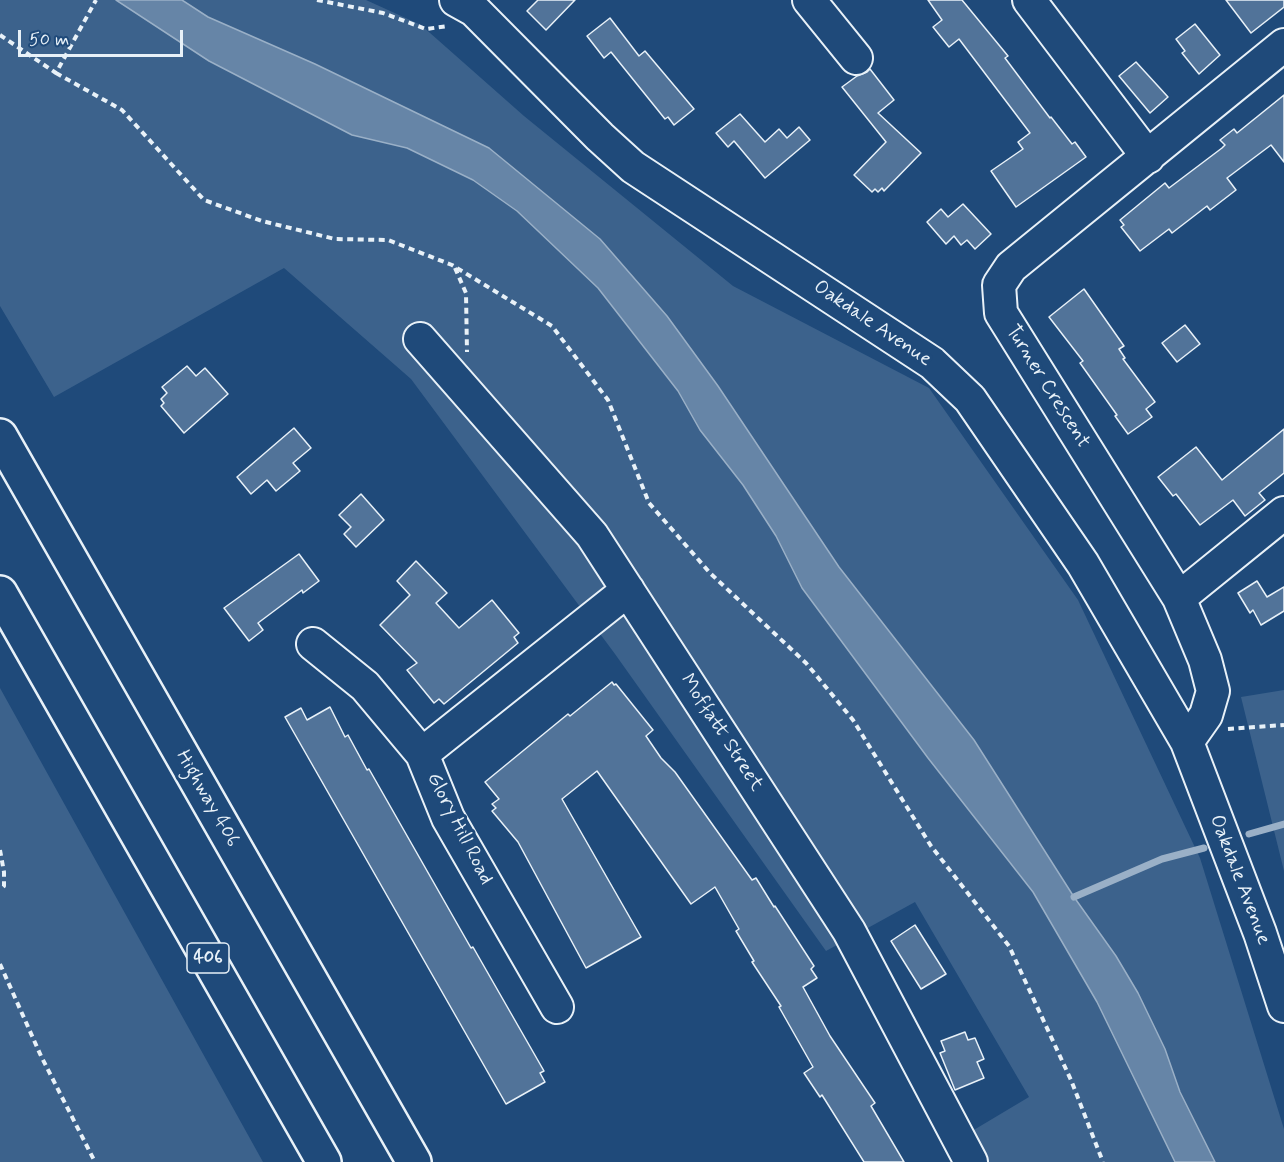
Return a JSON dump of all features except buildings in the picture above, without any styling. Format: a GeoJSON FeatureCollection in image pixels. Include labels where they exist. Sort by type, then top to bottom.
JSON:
{"type":"FeatureCollection","features":[{"type":"Feature","properties":{"kind":"highway","name":"Highway 406"},"geometry":{"type":"LineString","coordinates":[[0,436],[414,1162]]}},
{"type":"Feature","properties":{"kind":"highway","name":"406"},"geometry":{"type":"LineString","coordinates":[[0,593],[324,1162]]}},
{"type":"Feature","properties":{"kind":"street"},"geometry":{"type":"LineString","coordinates":[[809,0],[856,58]]}},
{"type":"Feature","properties":{"kind":"street"},"geometry":{"type":"LineString","coordinates":[[1029,0],[1148,157]]}},
{"type":"Feature","properties":{"kind":"street","name":"Oakdale Avenue"},"geometry":{"type":"LineString","coordinates":[[472,3],[600,137],[633,167],[932,363],[970,399],[1083,564],[1187,742],[1204,788],[1272,930],[1284,1006]]}},
{"type":"Feature","properties":{"kind":"street","name":"Turner Crescent"},"geometry":{"type":"LineString","coordinates":[[1187,742],[1206,715],[1213,691],[1205,660],[1179,598],[1001,313],[999,285],[1011,267],[1284,45]]}},
{"type":"Feature","properties":{"kind":"street","name":"Moffatt Street"},"geometry":{"type":"LineString","coordinates":[[420,339],[592,535],[849,931],[971,1162]]}},
{"type":"Feature","properties":{"kind":"street"},"geometry":{"type":"LineString","coordinates":[[1179,598],[1284,513]]}},
{"type":"Feature","properties":{"kind":"street","name":"Glory Hill Road"},"geometry":{"type":"LineString","coordinates":[[557,1008],[448,818],[422,754],[628,590]]}},
{"type":"Feature","properties":{"kind":"street"},"geometry":{"type":"LineString","coordinates":[[313,644],[366,686],[422,754]]}},
{"type":"Feature","properties":{"kind":"path"},"geometry":{"type":"LineString","coordinates":[[56,73],[96,0]]}},
{"type":"Feature","properties":{"kind":"path"},"geometry":{"type":"LineString","coordinates":[[317,0],[383,13],[426,29],[450,26],[472,3]]}},
{"type":"Feature","properties":{"kind":"path"},"geometry":{"type":"LineString","coordinates":[[0,35],[56,73],[122,110],[204,200],[262,221],[335,239],[388,240],[454,266],[552,326],[608,400],[649,503],[710,573],[806,663],[853,720],[931,846],[1009,946],[1071,1080],[1103,1162]]}},
{"type":"Feature","properties":{"kind":"path"},"geometry":{"type":"LineString","coordinates":[[454,266],[466,293],[468,359]]}},
{"type":"Feature","properties":{"kind":"path"},"geometry":{"type":"LineString","coordinates":[[1187,742],[1224,729],[1284,725]]}},
{"type":"Feature","properties":{"kind":"path"},"geometry":{"type":"LineString","coordinates":[[0,850],[4,872],[4,886],[0,890]]}},
{"type":"Feature","properties":{"kind":"path"},"geometry":{"type":"LineString","coordinates":[[0,963],[41,1056],[95,1162]]}},
{"type":"Feature","properties":{"kind":"shaded area"},"geometry":{"type":"Polygon","coordinates":[[[0,0],[366,0],[421,25],[524,116],[733,286],[929,388],[1078,600],[1200,858],[1284,1129],[1284,1162],[977,1162],[962,1137],[1029,1097],[915,902],[826,951],[615,654],[411,379],[284,268],[54,397],[0,306],[0,0]]]}},
{"type":"Feature","properties":{"kind":"shaded area"},"geometry":{"type":"Polygon","coordinates":[[[116,0],[182,0],[208,17],[315,64],[489,148],[600,239],[667,316],[718,386],[839,567],[974,740],[1138,993],[1165,1049],[1180,1092],[1215,1162],[1175,1162],[1097,1002],[1033,892],[928,758],[802,588],[776,536],[743,485],[700,430],[678,391],[598,288],[517,211],[473,180],[407,148],[352,135],[209,61],[116,0]]]}},
{"type":"Feature","properties":{"kind":"shaded area"},"geometry":{"type":"Polygon","coordinates":[[[0,688],[263,1162],[0,1162],[0,688]]]}},
{"type":"Feature","properties":{"kind":"shaded area"},"geometry":{"type":"Polygon","coordinates":[[[1284,690],[1284,871],[1241,697],[1284,690]]]}},
{"type":"Feature","properties":{"kind":"waterway"},"geometry":{"type":"LineString","coordinates":[[1249,834],[1284,824]]}},
{"type":"Feature","properties":{"kind":"waterway"},"geometry":{"type":"LineString","coordinates":[[1074,897],[1162,859],[1204,848]]}}]}
